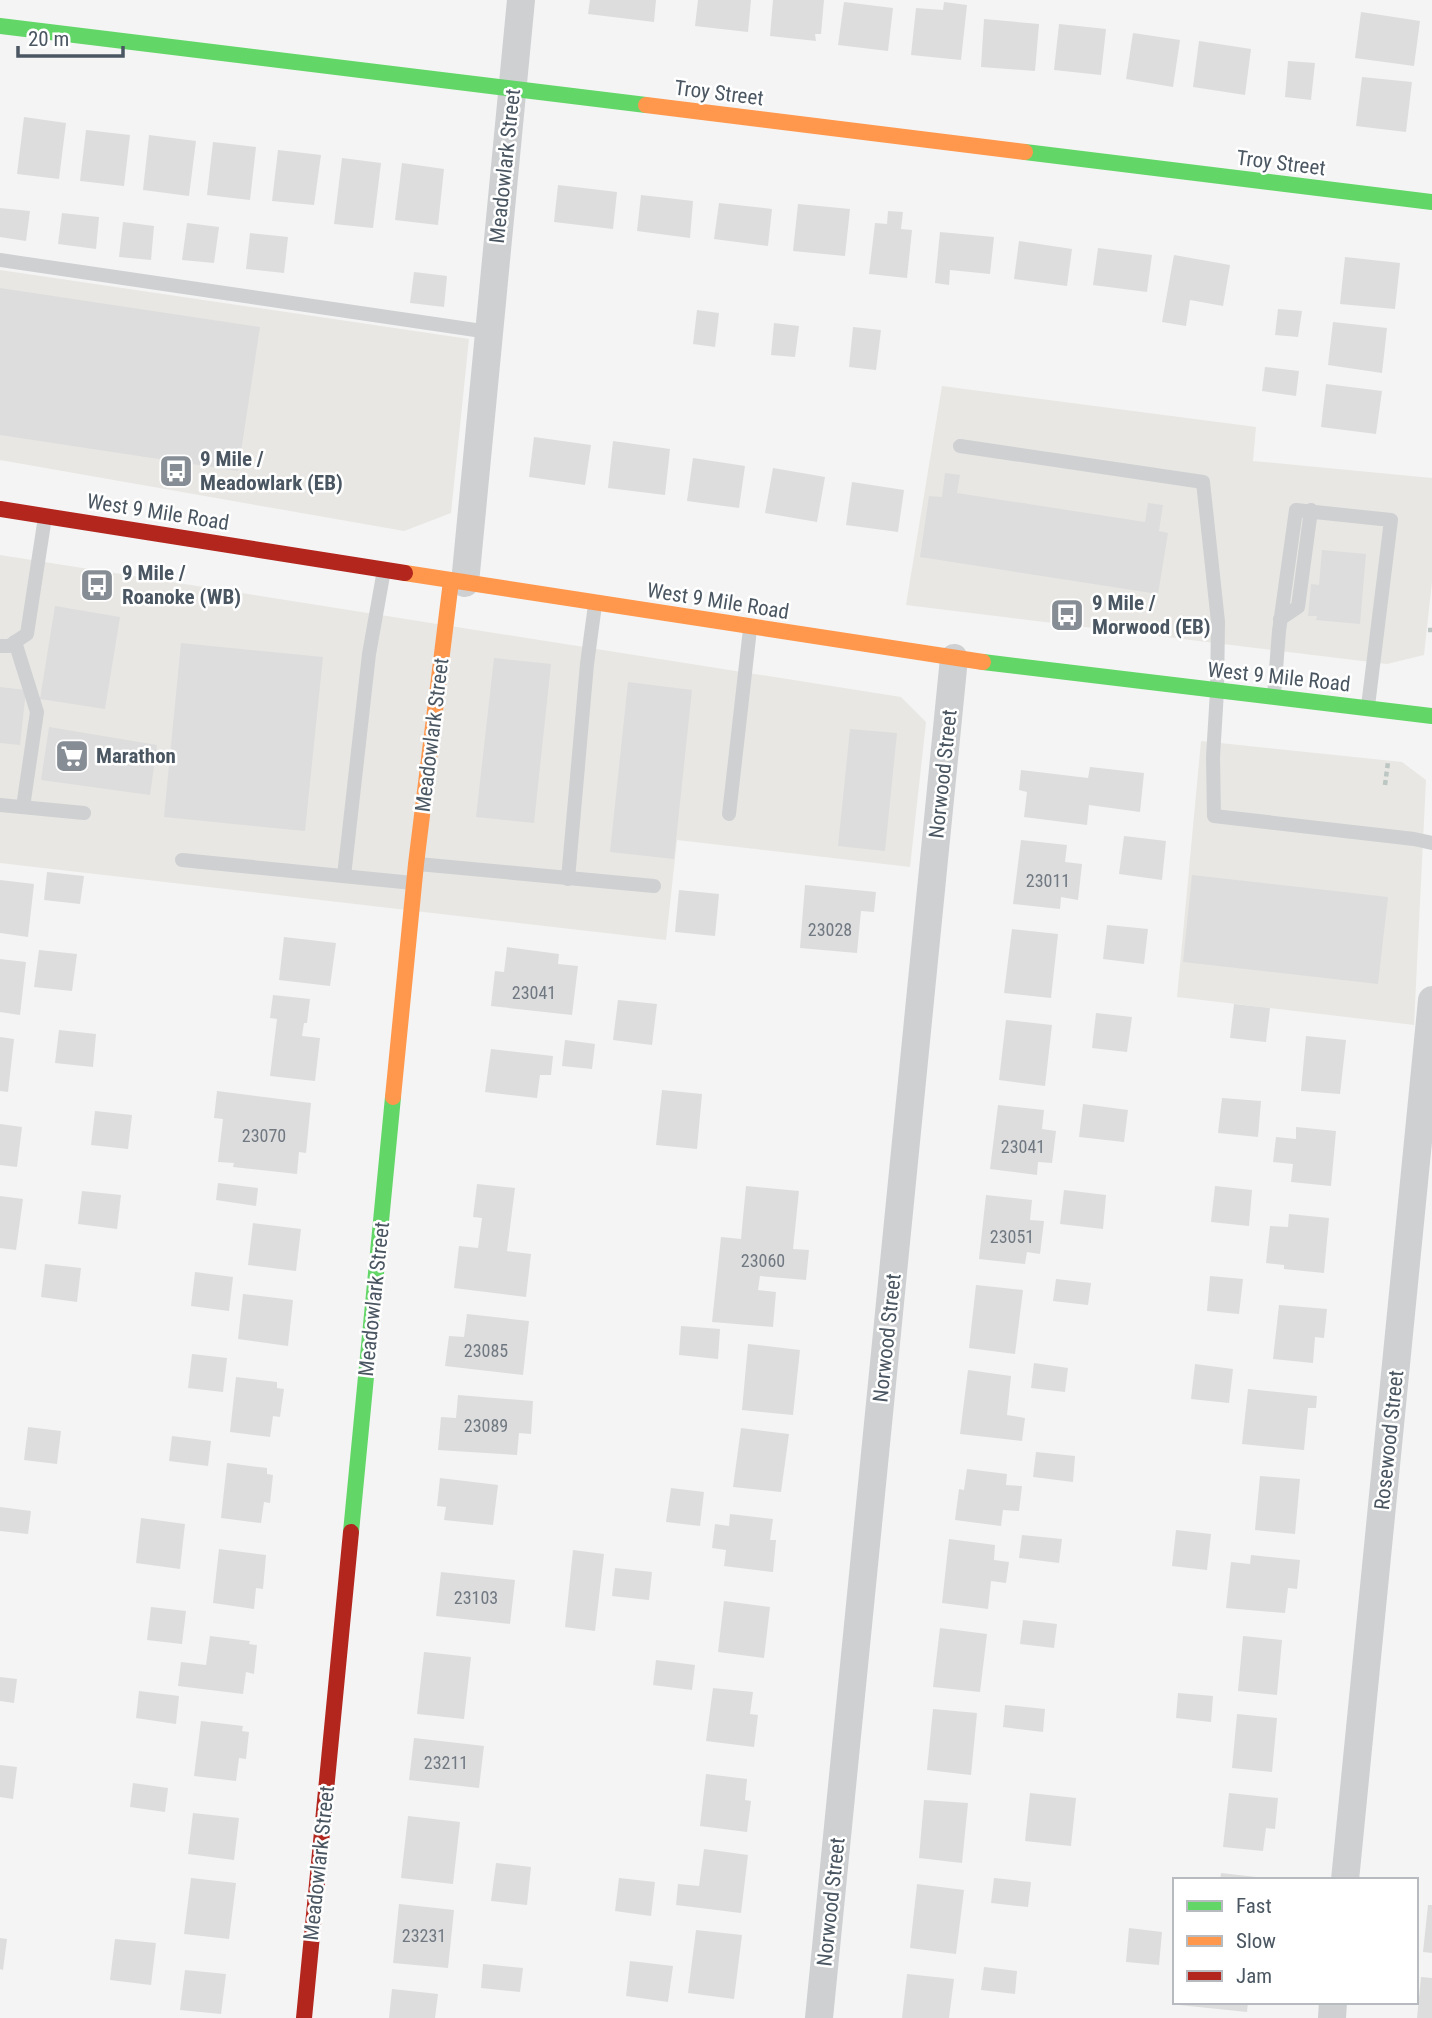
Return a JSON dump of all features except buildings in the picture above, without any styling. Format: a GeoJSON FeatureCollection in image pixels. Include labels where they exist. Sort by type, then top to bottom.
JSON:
{"type":"FeatureCollection","features":[{"type":"Feature","properties":{"kind":"street","name":"Meadowlark Street"},"geometry":{"type":"LineString","coordinates":[[304,2018],[416,864],[458,582],[489,332],[521,0]]}},
{"type":"Feature","properties":{"kind":"street","name":"Troy Street"},"geometry":{"type":"LineString","coordinates":[[0,26],[1432,202]]}},
{"type":"Feature","properties":{"kind":"street","name":"West 9 Mile Road"},"geometry":{"type":"LineString","coordinates":[[0,509],[954,658],[1274,699],[1432,716]]}},
{"type":"Feature","properties":{"kind":"street","name":"Norwood Street"},"geometry":{"type":"LineString","coordinates":[[819,2018],[954,658]]}},
{"type":"Feature","properties":{"kind":"street","name":"Rosewood Street"},"geometry":{"type":"LineString","coordinates":[[1345,1878],[1432,1000]]}},
{"type":"Feature","properties":{"kind":"lane"},"geometry":{"type":"LineString","coordinates":[[0,260],[489,332]]}},
{"type":"Feature","properties":{"kind":"lane"},"geometry":{"type":"LineString","coordinates":[[960,446],[1203,482],[1218,622],[1213,757],[1214,816],[1432,843]]}},
{"type":"Feature","properties":{"kind":"lane"},"geometry":{"type":"LineString","coordinates":[[1274,699],[1280,619],[1296,510],[1311,510],[1391,520],[1368,708]]}},
{"type":"Feature","properties":{"kind":"lane"},"geometry":{"type":"LineString","coordinates":[[0,646],[9,646],[27,634],[45,516]]}},
{"type":"Feature","properties":{"kind":"lane"},"geometry":{"type":"LineString","coordinates":[[344,876],[369,654],[385,569]]}},
{"type":"Feature","properties":{"kind":"lane"},"geometry":{"type":"LineString","coordinates":[[568,879],[587,664],[596,604]]}},
{"type":"Feature","properties":{"kind":"lane"},"geometry":{"type":"LineString","coordinates":[[729,814],[750,627]]}},
{"type":"Feature","properties":{"kind":"lane"},"geometry":{"type":"LineString","coordinates":[[15,642],[37,712],[23,807]]}},
{"type":"Feature","properties":{"kind":"lane"},"geometry":{"type":"LineString","coordinates":[[0,804],[84,813]]}},
{"type":"Feature","properties":{"kind":"lane"},"geometry":{"type":"LineString","coordinates":[[182,860],[415,883]]}},
{"type":"Feature","properties":{"kind":"lane"},"geometry":{"type":"LineString","coordinates":[[416,864],[653,886]]}},
{"type":"Feature","properties":{"kind":"path"},"geometry":{"type":"LineString","coordinates":[[1385,785],[1388,762]]}},
{"type":"Feature","properties":{"kind":"shaded area"},"geometry":{"type":"Polygon","coordinates":[[[0,270],[469,339],[451,513],[404,531],[0,460],[0,270]]]}},
{"type":"Feature","properties":{"kind":"shaded area"},"geometry":{"type":"Polygon","coordinates":[[[942,386],[1256,427],[1253,461],[1432,478],[1432,582],[1424,655],[1387,664],[906,605],[942,386]]]}},
{"type":"Feature","properties":{"kind":"shaded area"},"geometry":{"type":"Polygon","coordinates":[[[0,555],[901,697],[926,722],[910,867],[677,840],[666,940],[0,863],[0,555]]]}},
{"type":"Feature","properties":{"kind":"shaded area"},"geometry":{"type":"Polygon","coordinates":[[[1201,741],[1402,762],[1426,780],[1414,1025],[1177,997],[1201,741]]]}},
{"type":"Feature","properties":{"kind":"traffic: fast"},"geometry":{"type":"LineString","coordinates":[[0,26],[646,105]]}},
{"type":"Feature","properties":{"kind":"traffic: fast"},"geometry":{"type":"LineString","coordinates":[[1025,152],[1432,202]]}},
{"type":"Feature","properties":{"kind":"traffic: fast"},"geometry":{"type":"LineString","coordinates":[[983,662],[1432,716]]}},
{"type":"Feature","properties":{"kind":"traffic: fast"},"geometry":{"type":"LineString","coordinates":[[351,1532],[393,1097]]}},
{"type":"Feature","properties":{"kind":"traffic: slow"},"geometry":{"type":"LineString","coordinates":[[646,105],[1025,152]]}},
{"type":"Feature","properties":{"kind":"traffic: slow"},"geometry":{"type":"LineString","coordinates":[[405,573],[983,662]]}},
{"type":"Feature","properties":{"kind":"traffic: slow"},"geometry":{"type":"LineString","coordinates":[[393,1097],[416,864],[451,581]]}},
{"type":"Feature","properties":{"kind":"traffic: jam"},"geometry":{"type":"LineString","coordinates":[[0,509],[405,573]]}},
{"type":"Feature","properties":{"kind":"traffic: jam"},"geometry":{"type":"LineString","coordinates":[[304,2018],[351,1532]]}},
{"type":"Feature","properties":{"kind":"place","name":"9 Mile / Meadowlark (EB)"},"geometry":{"type":"Point","coordinates":[176,471]}},
{"type":"Feature","properties":{"kind":"place","name":"9 Mile / Roanoke (WB)"},"geometry":{"type":"Point","coordinates":[97,585]}},
{"type":"Feature","properties":{"kind":"place","name":"9 Mile / Morwood (EB)"},"geometry":{"type":"Point","coordinates":[1067,615]}},
{"type":"Feature","properties":{"kind":"place","name":"Marathon"},"geometry":{"type":"Point","coordinates":[72,756]}}]}
